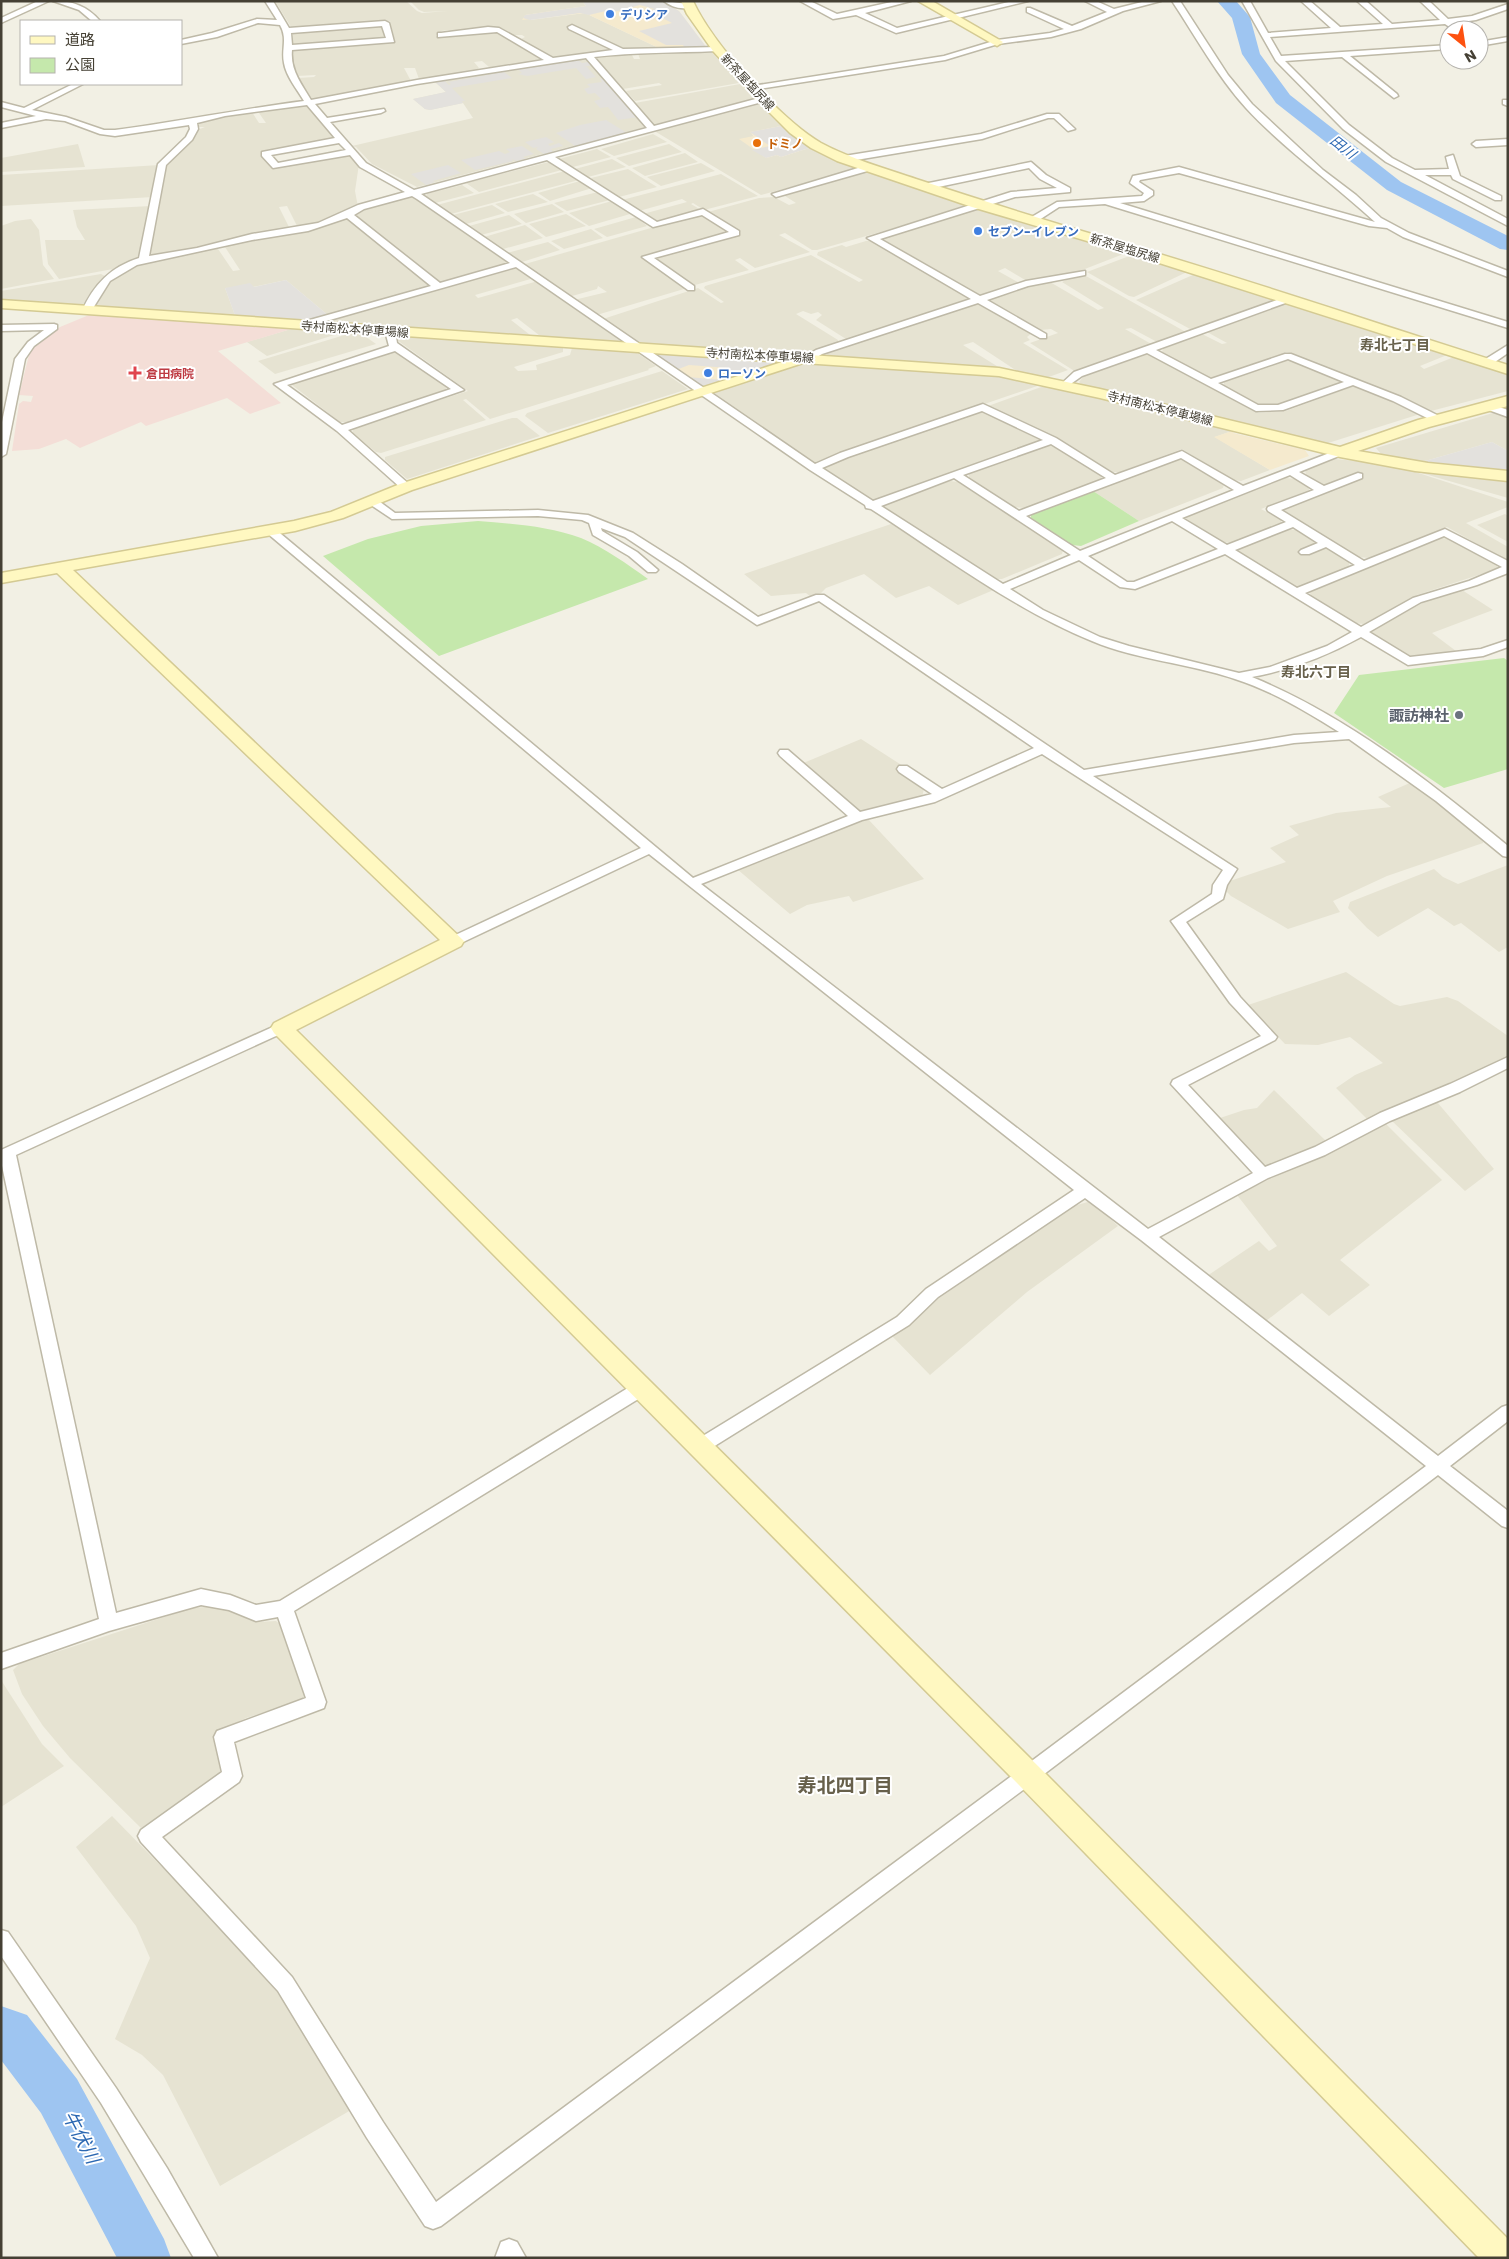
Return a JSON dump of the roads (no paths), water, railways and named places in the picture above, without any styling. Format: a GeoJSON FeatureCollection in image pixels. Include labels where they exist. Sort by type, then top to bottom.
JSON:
{"type":"FeatureCollection","features":[{"type":"Feature","properties":{"kind":"street"},"geometry":{"type":"LineString","coordinates":[[1,21],[45,1]]}},
{"type":"Feature","properties":{"kind":"street"},"geometry":{"type":"LineString","coordinates":[[57,1],[82,8],[95,20]]}},
{"type":"Feature","properties":{"kind":"street"},"geometry":{"type":"LineString","coordinates":[[269,1],[285,27],[288,48],[287,61],[290,71],[309,103],[363,165],[414,193],[700,392],[870,506],[1039,612],[1096,640],[1125,649],[1238,676],[1275,691],[1318,713],[1441,798],[1508,853]]}},
{"type":"Feature","properties":{"kind":"street"},"geometry":{"type":"LineString","coordinates":[[668,1],[674,5],[688,3]]}},
{"type":"Feature","properties":{"kind":"street"},"geometry":{"type":"LineString","coordinates":[[804,1],[836,17],[907,1]]}},
{"type":"Feature","properties":{"kind":"street"},"geometry":{"type":"LineString","coordinates":[[923,1],[997,42]]}},
{"type":"Feature","properties":{"kind":"street"},"geometry":{"type":"LineString","coordinates":[[859,13],[896,31],[1024,1]]}},
{"type":"Feature","properties":{"kind":"street"},"geometry":{"type":"LineString","coordinates":[[1089,1],[1112,12]]}},
{"type":"Feature","properties":{"kind":"street"},"geometry":{"type":"LineString","coordinates":[[752,88],[945,58],[997,42],[1051,36],[1112,12],[1157,1]]}},
{"type":"Feature","properties":{"kind":"street"},"geometry":{"type":"LineString","coordinates":[[1176,1],[1225,76],[1249,106],[1320,172],[1387,226]]}},
{"type":"Feature","properties":{"kind":"street"},"geometry":{"type":"LineString","coordinates":[[1246,1],[1280,59],[1346,128],[1382,156],[1508,223]]}},
{"type":"Feature","properties":{"kind":"street"},"geometry":{"type":"LineString","coordinates":[[1305,1],[1339,30]]}},
{"type":"Feature","properties":{"kind":"street"},"geometry":{"type":"LineString","coordinates":[[1361,1],[1390,26]]}},
{"type":"Feature","properties":{"kind":"street"},"geometry":{"type":"LineString","coordinates":[[1424,1],[1444,20]]}},
{"type":"Feature","properties":{"kind":"street","name":"新茶屋塩尻線"},"geometry":{"type":"LineString","coordinates":[[688,3],[717,49],[752,88],[800,134],[816,145],[844,159],[977,204],[1288,298],[1508,370]]}},
{"type":"Feature","properties":{"kind":"street"},"geometry":{"type":"LineString","coordinates":[[1460,20],[1473,18],[1508,6]]}},
{"type":"Feature","properties":{"kind":"street"},"geometry":{"type":"LineString","coordinates":[[1030,10],[1071,29]]}},
{"type":"Feature","properties":{"kind":"street"},"geometry":{"type":"LineString","coordinates":[[182,42],[214,36],[256,21],[285,27],[385,23],[391,40],[288,48]]}},
{"type":"Feature","properties":{"kind":"street"},"geometry":{"type":"LineString","coordinates":[[1267,35],[1339,30],[1354,32],[1390,26],[1439,22]]}},
{"type":"Feature","properties":{"kind":"street"},"geometry":{"type":"LineString","coordinates":[[572,27],[623,51]]}},
{"type":"Feature","properties":{"kind":"street"},"geometry":{"type":"LineString","coordinates":[[441,35],[488,29],[499,30],[552,61]]}},
{"type":"Feature","properties":{"kind":"street"},"geometry":{"type":"LineString","coordinates":[[1489,42],[1508,39]]}},
{"type":"Feature","properties":{"kind":"street"},"geometry":{"type":"LineString","coordinates":[[1280,59],[1344,55],[1373,49],[1439,47]]}},
{"type":"Feature","properties":{"kind":"street"},"geometry":{"type":"LineString","coordinates":[[1,104],[47,117],[66,119],[103,132],[115,133],[193,122],[225,114],[309,103],[418,82],[588,55],[623,51],[656,52],[717,49]]}},
{"type":"Feature","properties":{"kind":"street"},"geometry":{"type":"LineString","coordinates":[[588,55],[653,130]]}},
{"type":"Feature","properties":{"kind":"street"},"geometry":{"type":"LineString","coordinates":[[1344,55],[1394,96]]}},
{"type":"Feature","properties":{"kind":"street"},"geometry":{"type":"LineString","coordinates":[[26,110],[77,85]]}},
{"type":"Feature","properties":{"kind":"street"},"geometry":{"type":"LineString","coordinates":[[86,311],[104,283],[115,272],[144,258],[188,252],[254,236],[311,229],[361,208],[763,99]]}},
{"type":"Feature","properties":{"kind":"street"},"geometry":{"type":"LineString","coordinates":[[324,121],[380,111]]}},
{"type":"Feature","properties":{"kind":"street"},"geometry":{"type":"LineString","coordinates":[[844,159],[982,136],[1047,116],[1056,116],[1071,129]]}},
{"type":"Feature","properties":{"kind":"street"},"geometry":{"type":"LineString","coordinates":[[1,126],[47,117]]}},
{"type":"Feature","properties":{"kind":"street"},"geometry":{"type":"LineString","coordinates":[[144,258],[162,164],[189,138],[194,129],[193,122]]}},
{"type":"Feature","properties":{"kind":"street"},"geometry":{"type":"LineString","coordinates":[[340,140],[265,154],[276,166],[352,152]]}},
{"type":"Feature","properties":{"kind":"street"},"geometry":{"type":"LineString","coordinates":[[1476,144],[1508,142]]}},
{"type":"Feature","properties":{"kind":"street"},"geometry":{"type":"LineString","coordinates":[[549,157],[656,225],[703,212],[736,233],[647,258],[692,288]]}},
{"type":"Feature","properties":{"kind":"street"},"geometry":{"type":"LineString","coordinates":[[1450,158],[1453,172],[1456,176],[1498,198]]}},
{"type":"Feature","properties":{"kind":"street"},"geometry":{"type":"LineString","coordinates":[[924,187],[1031,165],[1043,177],[1067,190],[1014,194],[872,238],[1043,336]]}},
{"type":"Feature","properties":{"kind":"street"},"geometry":{"type":"LineString","coordinates":[[776,194],[868,168]]}},
{"type":"Feature","properties":{"kind":"street"},"geometry":{"type":"LineString","coordinates":[[1033,220],[1057,205],[1144,198],[1150,193],[1134,183],[1136,178],[1180,170],[1372,224],[1387,226],[1508,274]]}},
{"type":"Feature","properties":{"kind":"street"},"geometry":{"type":"LineString","coordinates":[[1413,173],[1453,172]]}},
{"type":"Feature","properties":{"kind":"street"},"geometry":{"type":"LineString","coordinates":[[1472,205],[1508,196]]}},
{"type":"Feature","properties":{"kind":"street"},"geometry":{"type":"LineString","coordinates":[[1102,200],[1508,325]]}},
{"type":"Feature","properties":{"kind":"street"},"geometry":{"type":"LineString","coordinates":[[348,215],[439,286]]}},
{"type":"Feature","properties":{"kind":"street"},"geometry":{"type":"LineString","coordinates":[[302,325],[518,264]]}},
{"type":"Feature","properties":{"kind":"street"},"geometry":{"type":"LineString","coordinates":[[1,578],[270,531],[337,515],[406,487],[809,358],[819,352],[1026,284],[1082,273]]}},
{"type":"Feature","properties":{"kind":"street"},"geometry":{"type":"LineString","coordinates":[[1065,385],[1078,374],[1149,350],[1288,298]]}},
{"type":"Feature","properties":{"kind":"street","name":"寺村南松本停車場線"},"geometry":{"type":"LineString","coordinates":[[1,304],[999,372],[1065,385],[1340,452],[1414,466],[1508,476]]}},
{"type":"Feature","properties":{"kind":"street"},"geometry":{"type":"LineString","coordinates":[[1,328],[54,327],[31,344],[20,359],[1,454]]}},
{"type":"Feature","properties":{"kind":"street"},"geometry":{"type":"LineString","coordinates":[[341,429],[459,390],[392,344],[390,331]]}},
{"type":"Feature","properties":{"kind":"street"},"geometry":{"type":"LineString","coordinates":[[396,347],[279,384],[341,429],[406,487]]}},
{"type":"Feature","properties":{"kind":"street"},"geometry":{"type":"LineString","coordinates":[[1488,362],[1508,348]]}},
{"type":"Feature","properties":{"kind":"street"},"geometry":{"type":"LineString","coordinates":[[1149,350],[1256,408],[1280,408],[1353,382]]}},
{"type":"Feature","properties":{"kind":"street"},"geometry":{"type":"LineString","coordinates":[[1210,383],[1288,356],[1397,399],[1437,419]]}},
{"type":"Feature","properties":{"kind":"street"},"geometry":{"type":"LineString","coordinates":[[1002,588],[1173,517],[1376,438],[1437,419],[1508,401]]}},
{"type":"Feature","properties":{"kind":"street"},"geometry":{"type":"LineString","coordinates":[[1487,406],[1508,414]]}},
{"type":"Feature","properties":{"kind":"street"},"geometry":{"type":"LineString","coordinates":[[814,468],[844,455],[983,407],[1052,440],[1114,479]]}},
{"type":"Feature","properties":{"kind":"street"},"geometry":{"type":"LineString","coordinates":[[870,506],[1052,440]]}},
{"type":"Feature","properties":{"kind":"street"},"geometry":{"type":"LineString","coordinates":[[1018,515],[1182,454],[1242,490]]}},
{"type":"Feature","properties":{"kind":"street"},"geometry":{"type":"LineString","coordinates":[[1290,471],[1323,490]]}},
{"type":"Feature","properties":{"kind":"street"},"geometry":{"type":"LineString","coordinates":[[955,474],[1124,585],[1135,586],[1293,523]]}},
{"type":"Feature","properties":{"kind":"street"},"geometry":{"type":"LineString","coordinates":[[1358,476],[1272,509],[1364,566]]}},
{"type":"Feature","properties":{"kind":"street"},"geometry":{"type":"LineString","coordinates":[[372,502],[392,516],[538,513],[584,517],[637,540],[678,566],[757,622],[820,598],[1043,749],[1230,869],[1220,885],[1218,896],[1178,921],[1235,1000],[1270,1037],[1178,1084],[1263,1174]]}},
{"type":"Feature","properties":{"kind":"street"},"geometry":{"type":"LineString","coordinates":[[1173,517],[1408,662],[1483,652],[1508,643]]}},
{"type":"Feature","properties":{"kind":"street"},"geometry":{"type":"LineString","coordinates":[[594,521],[597,532],[633,554],[652,570]]}},
{"type":"Feature","properties":{"kind":"street"},"geometry":{"type":"LineString","coordinates":[[270,531],[691,883],[1085,1190],[1147,1236],[1508,1521]]}},
{"type":"Feature","properties":{"kind":"street"},"geometry":{"type":"LineString","coordinates":[[1296,593],[1445,532],[1508,568]]}},
{"type":"Feature","properties":{"kind":"street"},"geometry":{"type":"LineString","coordinates":[[1305,552],[1327,543]]}},
{"type":"Feature","properties":{"kind":"street"},"geometry":{"type":"LineString","coordinates":[[60,567],[454,941]]}},
{"type":"Feature","properties":{"kind":"street"},"geometry":{"type":"LineString","coordinates":[[1238,676],[1273,670],[1331,649],[1417,600],[1473,583],[1508,568]]}},
{"type":"Feature","properties":{"kind":"street"},"geometry":{"type":"LineString","coordinates":[[1081,774],[1294,739],[1352,735]]}},
{"type":"Feature","properties":{"kind":"street"},"geometry":{"type":"LineString","coordinates":[[691,883],[857,817],[930,799],[1043,749]]}},
{"type":"Feature","properties":{"kind":"street"},"geometry":{"type":"LineString","coordinates":[[784,754],[857,817]]}},
{"type":"Feature","properties":{"kind":"street"},"geometry":{"type":"LineString","coordinates":[[903,769],[941,794]]}},
{"type":"Feature","properties":{"kind":"street"},"geometry":{"type":"LineString","coordinates":[[109,1623],[5,1155],[282,1028],[454,941],[649,849]]}},
{"type":"Feature","properties":{"kind":"street"},"geometry":{"type":"LineString","coordinates":[[282,1028],[1028,1776],[1500,2257]]}},
{"type":"Feature","properties":{"kind":"street"},"geometry":{"type":"LineString","coordinates":[[1147,1236],[1263,1174],[1320,1151],[1386,1116],[1455,1088],[1508,1062]]}},
{"type":"Feature","properties":{"kind":"street"},"geometry":{"type":"LineString","coordinates":[[698,1447],[903,1321],[932,1293],[1085,1190]]}},
{"type":"Feature","properties":{"kind":"street"},"geometry":{"type":"LineString","coordinates":[[1,1661],[109,1623],[201,1597],[230,1603],[256,1613],[284,1608],[642,1388]]}},
{"type":"Feature","properties":{"kind":"street"},"geometry":{"type":"LineString","coordinates":[[284,1608],[317,1702],[224,1737],[232,1776],[148,1836],[285,1984],[375,2130],[433,2218],[1028,1776],[1508,1412]]}},
{"type":"Feature","properties":{"kind":"street"},"geometry":{"type":"LineString","coordinates":[[1,1938],[50,2008],[167,2188],[206,2258]]}},
{"type":"Feature","properties":{"kind":"street"},"geometry":{"type":"LineString","coordinates":[[506,2258],[509,2250],[515,2258]]}},
{"type":"Feature","properties":{"kind":"waterway","name":"田川"},"geometry":{"type":"LineString","coordinates":[[1226,1],[1241,17],[1251,54],[1283,99],[1394,186],[1508,244]]}},
{"type":"Feature","properties":{"kind":"waterway","name":"牛伏川"},"geometry":{"type":"LineString","coordinates":[[1,2030],[10,2032],[59,2096],[145,2258]]}},
{"type":"Feature","properties":{"kind":"place","name":"デリシア"},"geometry":{"type":"Point","coordinates":[610,14]}},
{"type":"Feature","properties":{"kind":"place","name":"ドミノ"},"geometry":{"type":"Point","coordinates":[757,143]}},
{"type":"Feature","properties":{"kind":"place","name":"セブン-イレブン"},"geometry":{"type":"Point","coordinates":[978,231]}},
{"type":"Feature","properties":{"kind":"place","name":"倉田病院"},"geometry":{"type":"Point","coordinates":[135,373]}},
{"type":"Feature","properties":{"kind":"place","name":"ローソン"},"geometry":{"type":"Point","coordinates":[708,373]}},
{"type":"Feature","properties":{"kind":"place","name":"諏訪神社"},"geometry":{"type":"Point","coordinates":[1459,715]}},
{"type":"Feature","properties":{"kind":"district","name":"寿北七丁目"},"geometry":{"type":"Point","coordinates":[1395,345]}},
{"type":"Feature","properties":{"kind":"district","name":"寿北六丁目"},"geometry":{"type":"Point","coordinates":[1316,672]}},
{"type":"Feature","properties":{"kind":"district","name":"寿北四丁目"},"geometry":{"type":"Point","coordinates":[845,1785]}}]}
